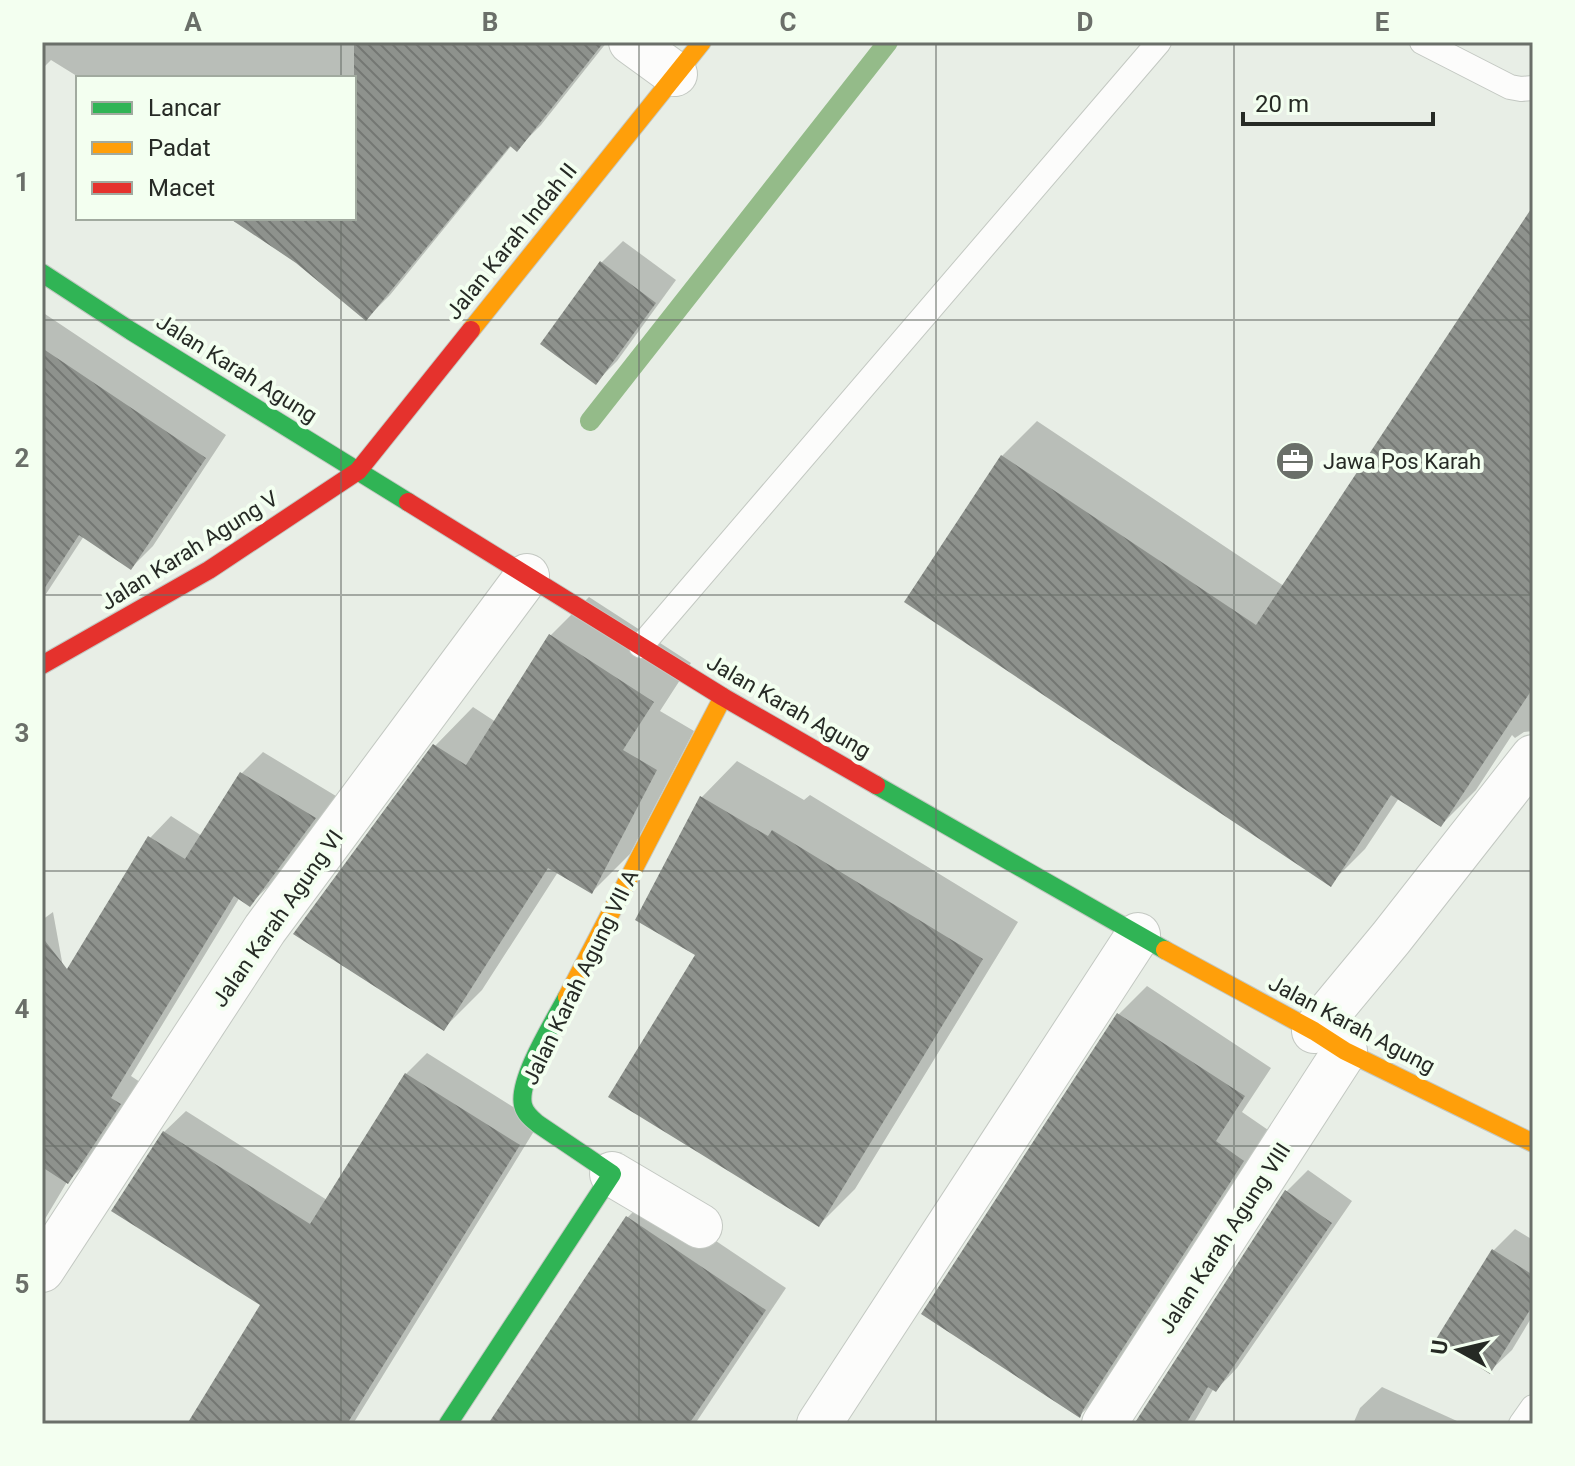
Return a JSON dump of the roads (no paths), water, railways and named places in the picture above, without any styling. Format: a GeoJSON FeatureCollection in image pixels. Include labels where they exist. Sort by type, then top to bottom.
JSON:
{"type":"FeatureCollection","features":[{"type":"Feature","properties":{"kind":"street"},"geometry":{"type":"LineString","coordinates":[[631,42],[689,58]]}},
{"type":"Feature","properties":{"kind":"street","name":"Jalan Karah Indah II"},"geometry":{"type":"LineString","coordinates":[[358,471],[689,58]]}},
{"type":"Feature","properties":{"kind":"street","name":"Jalan Karah Agung"},"geometry":{"type":"LineString","coordinates":[[42,273],[723,697],[1329,1041],[1533,1143]]}},
{"type":"Feature","properties":{"kind":"street","name":"Jalan Karah Agung V"},"geometry":{"type":"LineString","coordinates":[[42,665],[209,570],[358,471]]}},
{"type":"Feature","properties":{"kind":"street","name":"Jalan Karah Agung VI"},"geometry":{"type":"LineString","coordinates":[[42,1270],[265,929],[527,576]]}},
{"type":"Feature","properties":{"kind":"street","name":"Jalan Karah Agung VII A"},"geometry":{"type":"LineString","coordinates":[[612,1174],[536,1123],[524,1109],[524,1086],[528,1072],[723,697]]}},
{"type":"Feature","properties":{"kind":"street","name":"Jalan Karah Agung VIII"},"geometry":{"type":"LineString","coordinates":[[1104,1424],[1391,938],[1533,757]]}},
{"type":"Feature","properties":{"kind":"street"},"geometry":{"type":"LineString","coordinates":[[819,1424],[1138,935]]}},
{"type":"Feature","properties":{"kind":"street"},"geometry":{"type":"LineString","coordinates":[[448,1424],[612,1174],[700,1226]]}},
{"type":"Feature","properties":{"kind":"lane"},"geometry":{"type":"LineString","coordinates":[[641,646],[1159,42]]}},
{"type":"Feature","properties":{"kind":"lane"},"geometry":{"type":"LineString","coordinates":[[1422,42],[1510,87],[1533,88]]}},
{"type":"Feature","properties":{"kind":"lane"},"geometry":{"type":"LineString","coordinates":[[1521,1424],[1533,1407]]}},
{"type":"Feature","properties":{"kind":"waterway"},"geometry":{"type":"LineString","coordinates":[[590,421],[888,42]]}},
{"type":"Feature","properties":{"kind":"place","name":"Jawa Pos Karah"},"geometry":{"type":"Point","coordinates":[1295,461]}}]}
